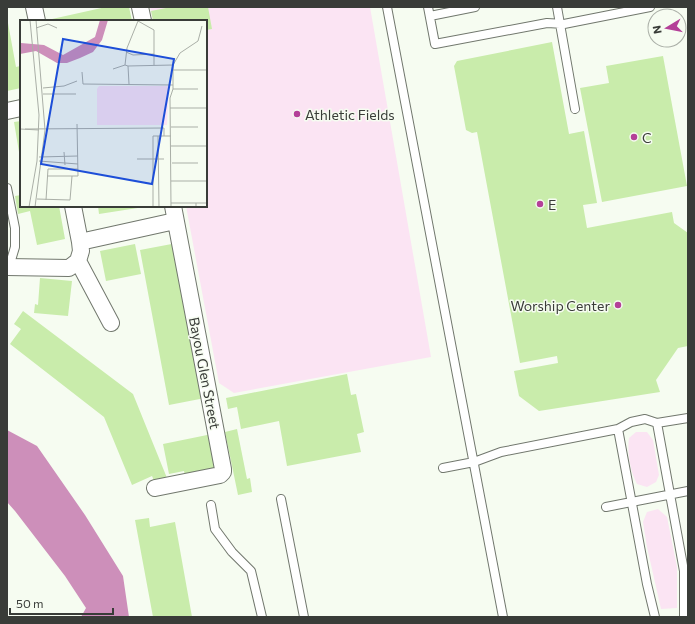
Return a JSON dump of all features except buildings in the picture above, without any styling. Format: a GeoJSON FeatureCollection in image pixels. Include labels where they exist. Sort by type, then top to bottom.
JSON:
{"type":"FeatureCollection","features":[{"type":"Feature","properties":{"kind":"street"},"geometry":{"type":"LineString","coordinates":[[34,7],[37,20]]}},
{"type":"Feature","properties":{"kind":"street"},"geometry":{"type":"LineString","coordinates":[[140,7],[143,20]]}},
{"type":"Feature","properties":{"kind":"street"},"geometry":{"type":"LineString","coordinates":[[7,111],[20,108]]}},
{"type":"Feature","properties":{"kind":"street"},"geometry":{"type":"LineString","coordinates":[[8,267],[69,268],[78,261],[81,251],[73,207]]}},
{"type":"Feature","properties":{"kind":"street"},"geometry":{"type":"LineString","coordinates":[[80,242],[174,214]]}},
{"type":"Feature","properties":{"kind":"street","name":"Bayou Glen Street"},"geometry":{"type":"LineString","coordinates":[[155,488],[220,475],[224,469],[174,214]]}},
{"type":"Feature","properties":{"kind":"street"},"geometry":{"type":"LineString","coordinates":[[78,261],[111,323]]}},
{"type":"Feature","properties":{"kind":"lane"},"geometry":{"type":"LineString","coordinates":[[387,7],[503,617]]}},
{"type":"Feature","properties":{"kind":"lane"},"geometry":{"type":"LineString","coordinates":[[428,7],[435,44],[547,23],[560,24],[650,7]]}},
{"type":"Feature","properties":{"kind":"lane"},"geometry":{"type":"LineString","coordinates":[[430,16],[475,7]]}},
{"type":"Feature","properties":{"kind":"lane"},"geometry":{"type":"LineString","coordinates":[[557,7],[576,109]]}},
{"type":"Feature","properties":{"kind":"lane"},"geometry":{"type":"LineString","coordinates":[[7,188],[16,228],[15,247],[8,267]]}},
{"type":"Feature","properties":{"kind":"lane"},"geometry":{"type":"LineString","coordinates":[[443,468],[474,462],[501,452],[618,429],[631,422],[645,420],[657,423],[688,421]]}},
{"type":"Feature","properties":{"kind":"lane"},"geometry":{"type":"LineString","coordinates":[[657,423],[684,571],[684,617]]}},
{"type":"Feature","properties":{"kind":"lane"},"geometry":{"type":"LineString","coordinates":[[618,429],[633,502],[647,584],[655,617]]}},
{"type":"Feature","properties":{"kind":"lane"},"geometry":{"type":"LineString","coordinates":[[606,507],[688,491]]}},
{"type":"Feature","properties":{"kind":"lane"},"geometry":{"type":"LineString","coordinates":[[281,499],[304,617]]}},
{"type":"Feature","properties":{"kind":"lane"},"geometry":{"type":"LineString","coordinates":[[211,505],[215,529],[232,552],[250,571],[262,617]]}},
{"type":"Feature","properties":{"kind":"shaded area","name":"Athletic Fields"},"geometry":{"type":"Polygon","coordinates":[[[150,7],[370,7],[431,357],[234,393],[219,383],[186,207],[207,207],[207,20],[153,20],[150,7]]]}},
{"type":"Feature","properties":{"kind":"shaded area"},"geometry":{"type":"Polygon","coordinates":[[[7,430],[37,446],[85,515],[123,576],[129,617],[81,617],[86,608],[65,576],[7,502],[7,430]]]}},
{"type":"Feature","properties":{"kind":"shaded area"},"geometry":{"type":"Polygon","coordinates":[[[636,432],[647,432],[653,440],[659,475],[656,482],[647,487],[637,484],[630,461],[628,449],[629,438],[636,432]]]}},
{"type":"Feature","properties":{"kind":"shaded area"},"geometry":{"type":"Polygon","coordinates":[[[658,509],[667,517],[677,567],[677,608],[661,609],[647,547],[643,522],[647,512],[658,509]]]}},
{"type":"Feature","properties":{"kind":"place","name":"Athletic Fields"},"geometry":{"type":"Point","coordinates":[297,114]}},
{"type":"Feature","properties":{"kind":"place","name":"C"},"geometry":{"type":"Point","coordinates":[634,137]}},
{"type":"Feature","properties":{"kind":"place","name":"E"},"geometry":{"type":"Point","coordinates":[540,204]}},
{"type":"Feature","properties":{"kind":"place","name":"Worship Center"},"geometry":{"type":"Point","coordinates":[618,305]}}]}
